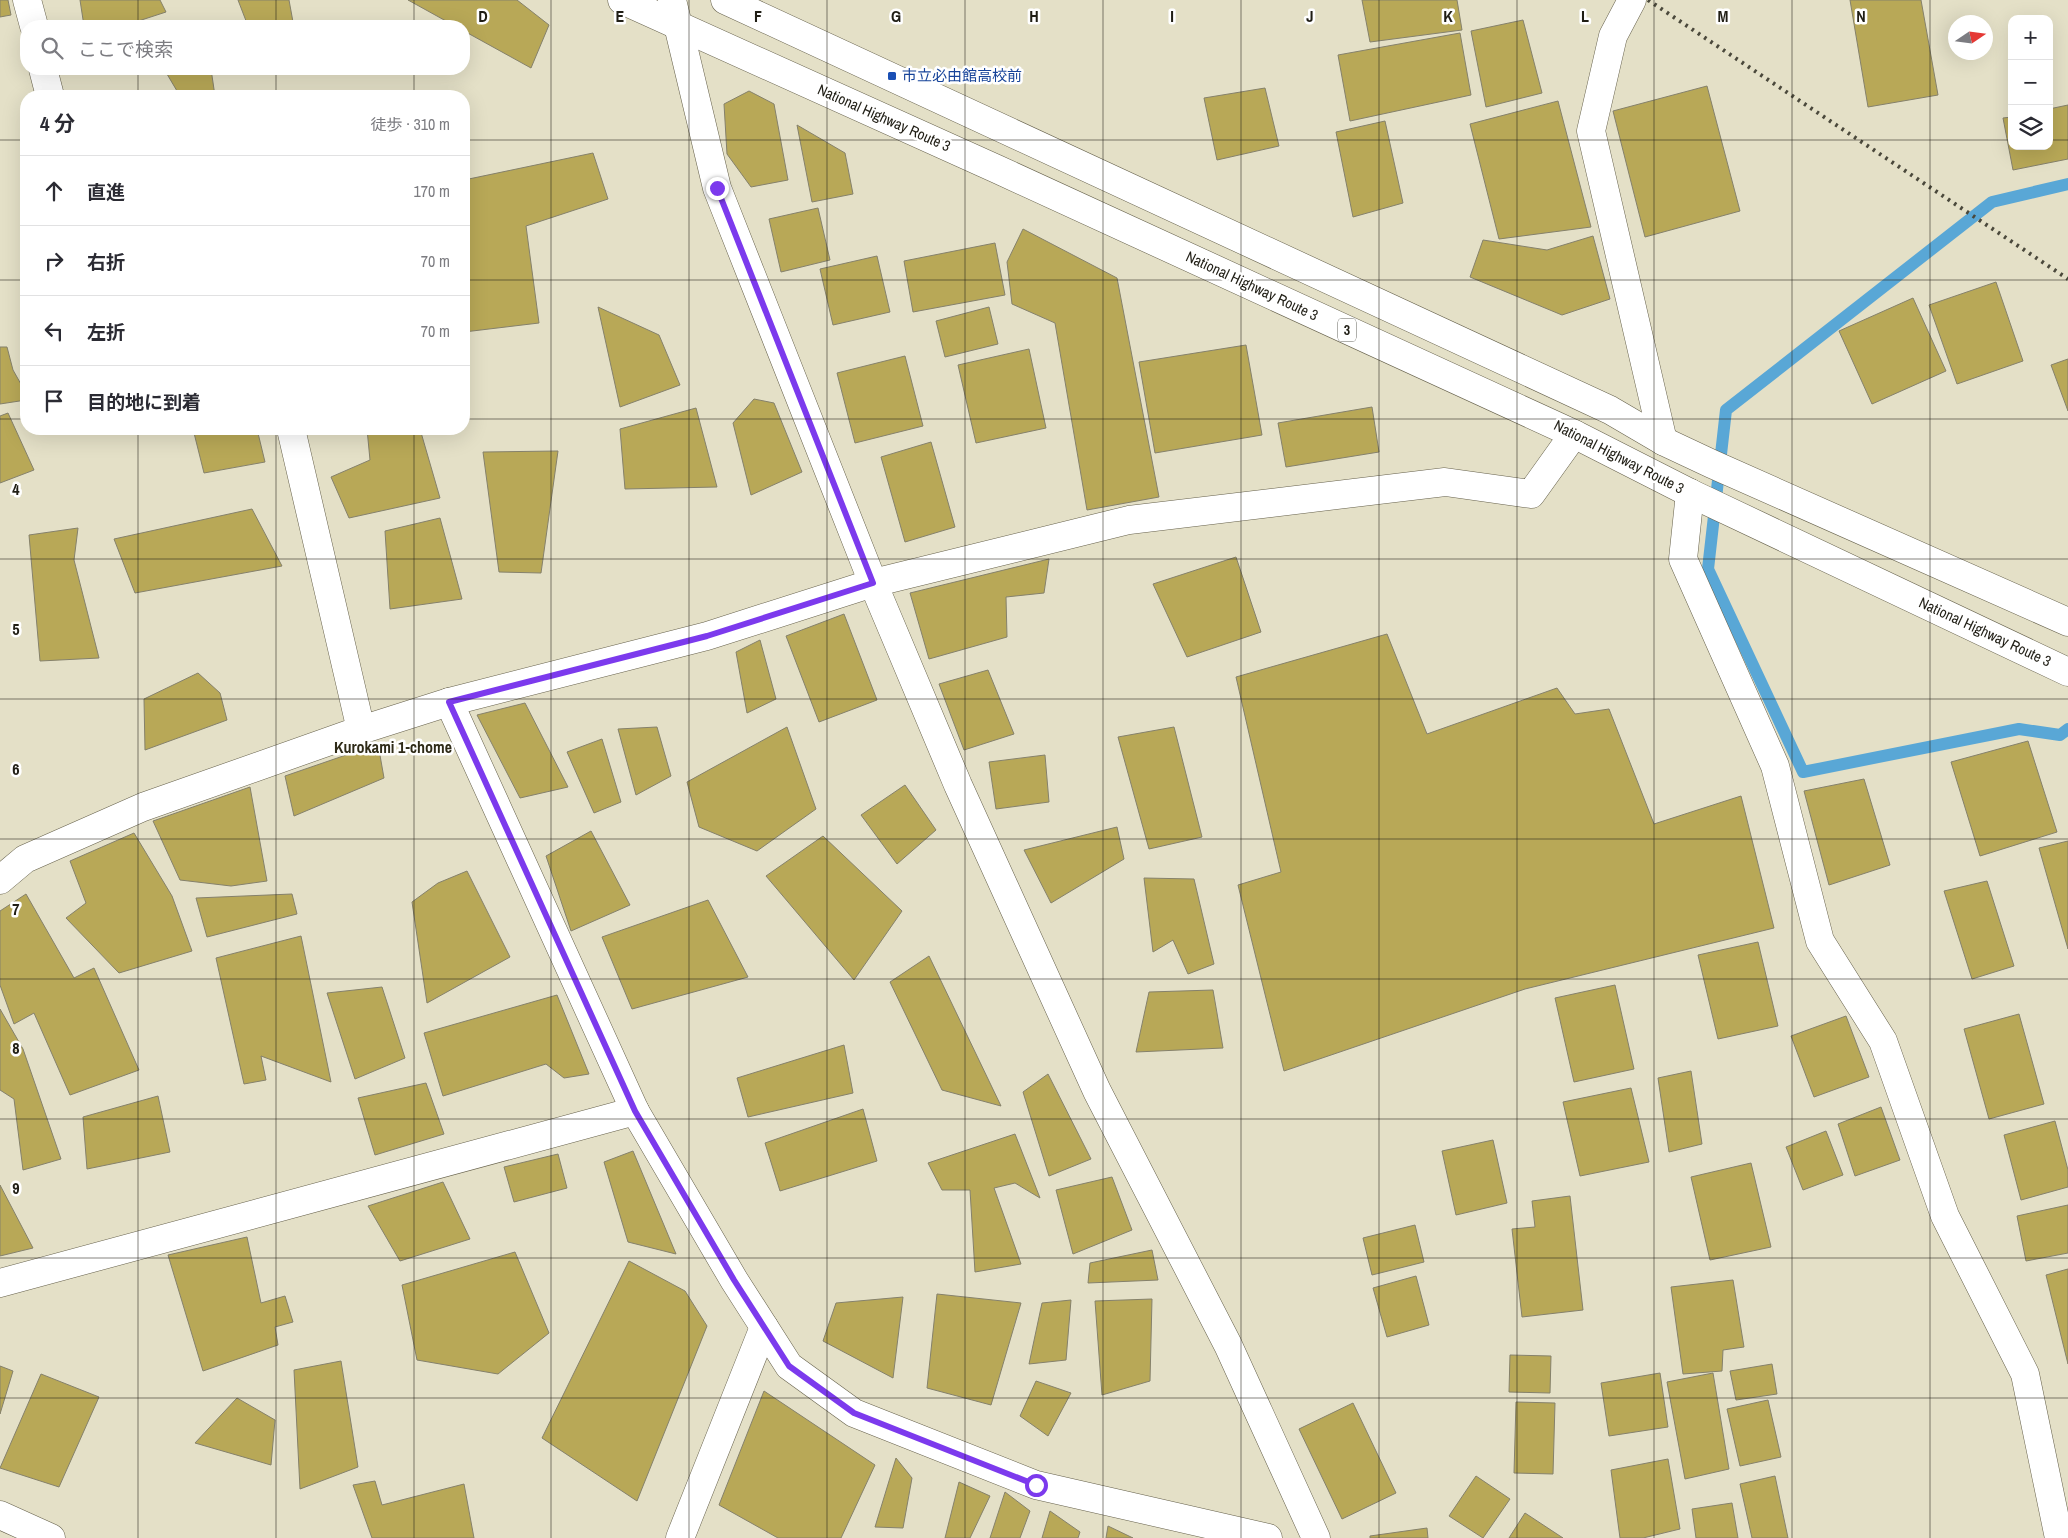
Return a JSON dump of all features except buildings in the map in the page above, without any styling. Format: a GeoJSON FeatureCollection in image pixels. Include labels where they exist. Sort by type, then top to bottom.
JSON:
{"type":"FeatureCollection","features":[{"type":"Feature","properties":{"kind":"main road"},"geometry":{"type":"LineString","coordinates":[[27,0],[32,20]]}},
{"type":"Feature","properties":{"kind":"main road","name":"National Highway Route 3"},"geometry":{"type":"LineString","coordinates":[[622,0],[1574,434],[1690,493],[2068,672]]}},
{"type":"Feature","properties":{"kind":"main road"},"geometry":{"type":"LineString","coordinates":[[672,0],[717,188],[873,583],[958,785],[1097,1091],[1228,1345],[1316,1538]]}},
{"type":"Feature","properties":{"kind":"main road"},"geometry":{"type":"LineString","coordinates":[[725,0],[1610,410],[1663,441],[2068,622]]}},
{"type":"Feature","properties":{"kind":"main road"},"geometry":{"type":"LineString","coordinates":[[1632,0],[1613,36],[1591,132],[1663,441]]}},
{"type":"Feature","properties":{"kind":"main road"},"geometry":{"type":"LineString","coordinates":[[45,75],[49,90]]}},
{"type":"Feature","properties":{"kind":"main road"},"geometry":{"type":"LineString","coordinates":[[0,880],[25,859],[143,807],[361,730],[449,702],[707,636],[873,583],[1128,520],[1445,482],[1531,494],[1574,434]]}},
{"type":"Feature","properties":{"kind":"main road"},"geometry":{"type":"LineString","coordinates":[[291,435],[361,730]]}},
{"type":"Feature","properties":{"kind":"main road"},"geometry":{"type":"LineString","coordinates":[[1690,493],[1683,559],[1775,766],[1820,941],[1882,1040],[1945,1216],[2025,1374],[2059,1538]]}},
{"type":"Feature","properties":{"kind":"main road"},"geometry":{"type":"LineString","coordinates":[[449,702],[635,1111],[764,1328],[789,1366],[854,1413],[1036,1485],[1268,1538]]}},
{"type":"Feature","properties":{"kind":"main road"},"geometry":{"type":"LineString","coordinates":[[0,1283],[635,1111]]}},
{"type":"Feature","properties":{"kind":"main road"},"geometry":{"type":"LineString","coordinates":[[680,1538],[764,1328]]}},
{"type":"Feature","properties":{"kind":"main road"},"geometry":{"type":"LineString","coordinates":[[0,1515],[51,1538]]}},
{"type":"Feature","properties":{"kind":"waterway"},"geometry":{"type":"LineString","coordinates":[[2068,184],[1992,202],[1726,410],[1708,569],[1803,772],[2019,729],[2060,735],[2068,729]]}},
{"type":"Feature","properties":{"kind":"railway"},"geometry":{"type":"LineString","coordinates":[[1648,0],[2068,279]]}},
{"type":"Feature","properties":{"kind":"place","name":"市立必由館高校前"},"geometry":{"type":"Point","coordinates":[892,76]}},
{"type":"Feature","properties":{"kind":"district","name":"Kurokami 1-chome"},"geometry":{"type":"Point","coordinates":[393,747]}},
{"type":"Feature","properties":{"kind":"route"},"geometry":{"type":"LineString","coordinates":[[717,188],[873,583],[707,636],[449,702],[635,1111],[734,1280],[789,1366],[854,1413],[1036,1485]]}}]}
